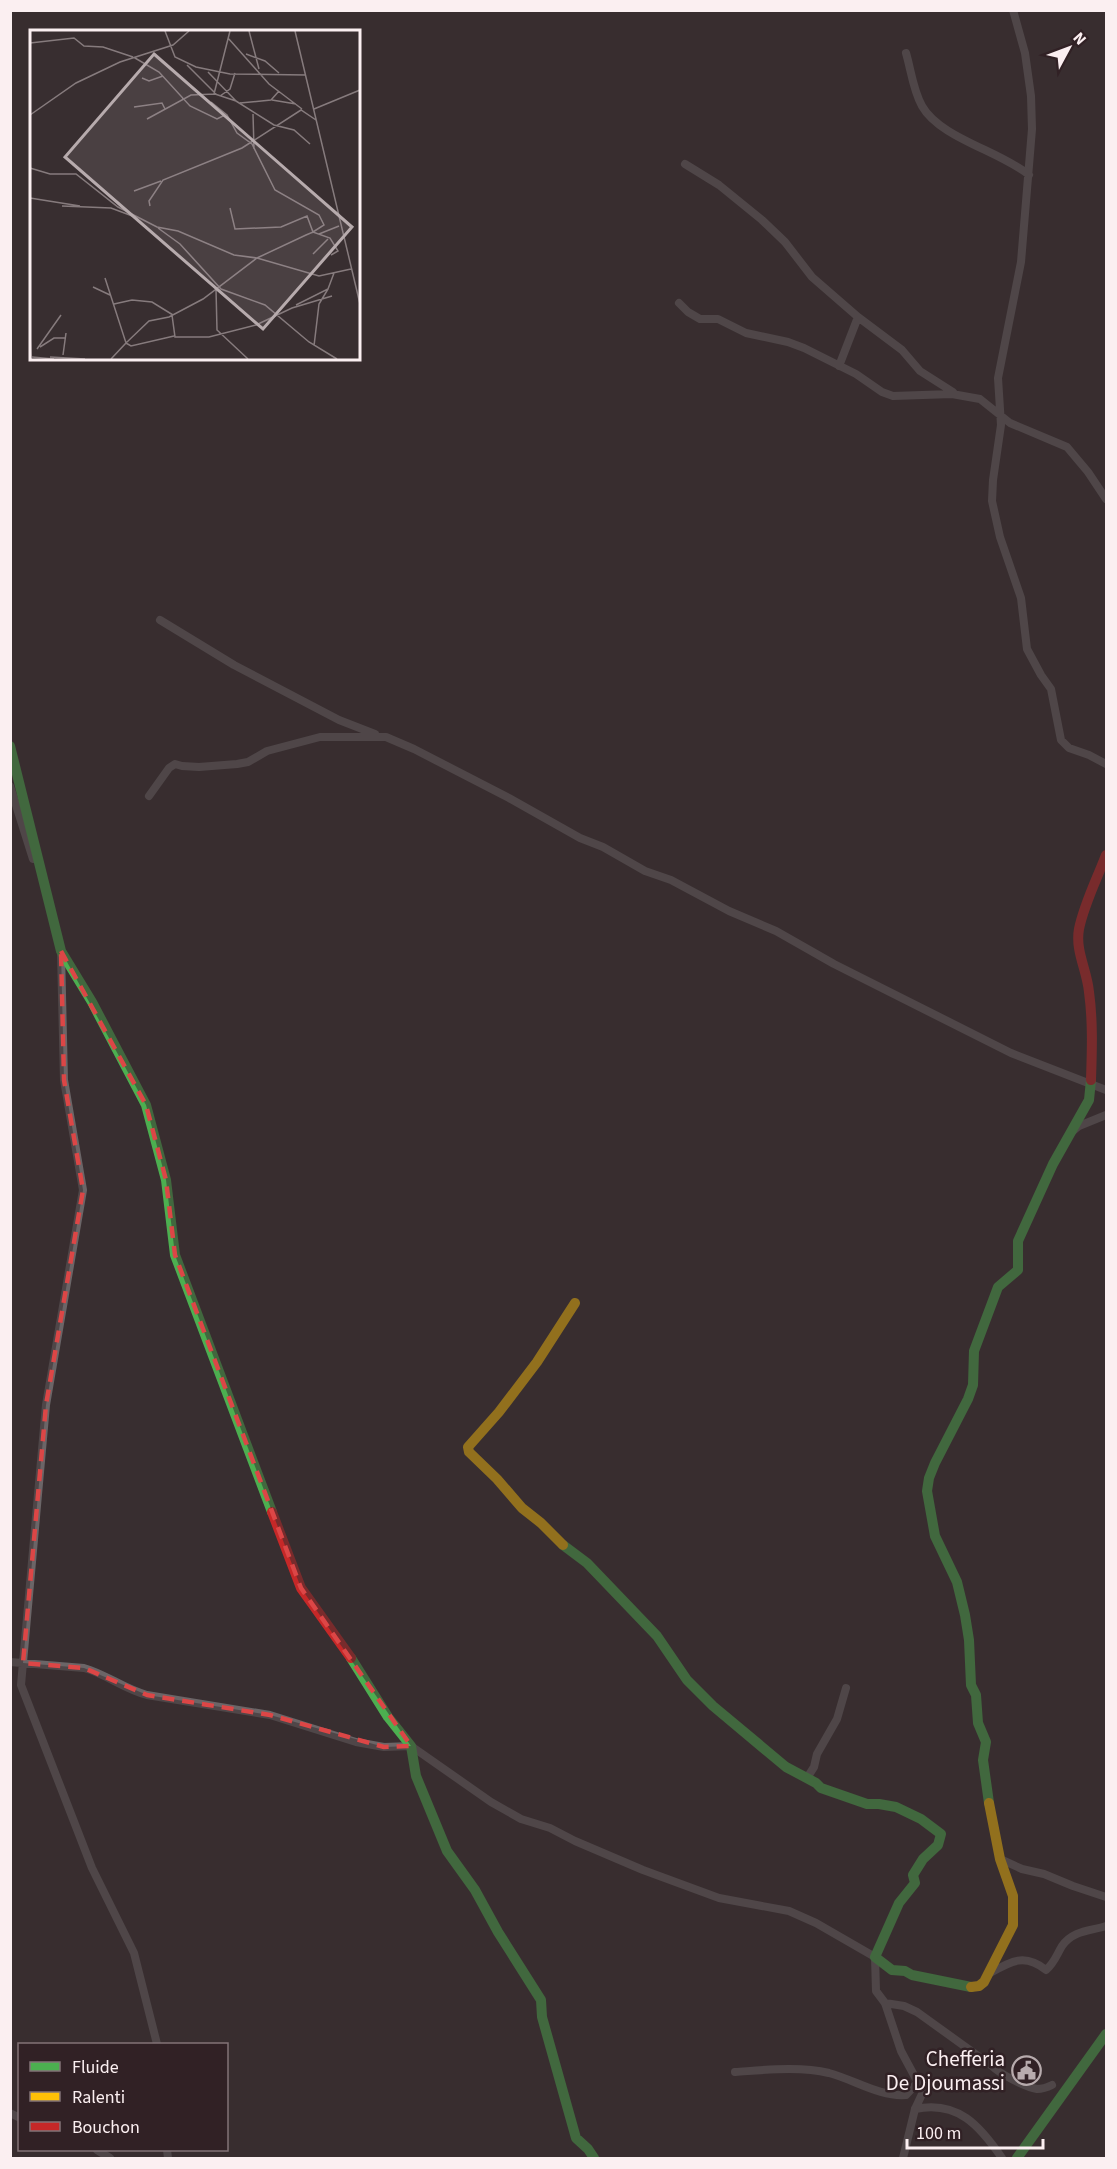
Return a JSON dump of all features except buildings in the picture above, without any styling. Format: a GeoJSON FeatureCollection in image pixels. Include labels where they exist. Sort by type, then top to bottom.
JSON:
{"type":"FeatureCollection","features":[{"type":"Feature","properties":{"kind":"street"},"geometry":{"type":"LineString","coordinates":[[1013,10],[1025,53],[1032,103],[1032,129],[1021,262],[998,378],[1001,416],[992,501],[1000,537],[1020,598],[1027,649],[1051,689],[1062,743],[1107,764]]}},
{"type":"Feature","properties":{"kind":"street"},"geometry":{"type":"LineString","coordinates":[[906,53],[916,92],[927,114],[967,142],[1016,165],[1029,175]]}},
{"type":"Feature","properties":{"kind":"street"},"geometry":{"type":"LineString","coordinates":[[685,164],[719,185],[762,220],[785,243],[812,277],[858,317],[902,350],[920,371],[961,396]]}},
{"type":"Feature","properties":{"kind":"street"},"geometry":{"type":"LineString","coordinates":[[679,303],[700,319],[718,319],[746,333],[788,342],[839,366],[882,392],[893,396],[952,394],[980,399],[1010,423],[1067,447],[1107,500]]}},
{"type":"Feature","properties":{"kind":"street"},"geometry":{"type":"LineString","coordinates":[[839,366],[858,317]]}},
{"type":"Feature","properties":{"kind":"street"},"geometry":{"type":"LineString","coordinates":[[160,620],[225,660],[316,709],[359,729],[414,749],[580,838],[603,847],[645,871],[666,877],[729,911],[776,931],[834,964],[1011,1053],[1107,1090]]}},
{"type":"Feature","properties":{"kind":"street"},"geometry":{"type":"LineString","coordinates":[[149,796],[169,768],[175,764],[199,767],[248,762],[267,751],[320,737],[386,737]]}},
{"type":"Feature","properties":{"kind":"street"},"geometry":{"type":"LineString","coordinates":[[10,746],[61,951],[64,1080],[83,1190],[46,1406],[21,1685],[92,1868],[134,1953],[157,2043]]}},
{"type":"Feature","properties":{"kind":"street"},"geometry":{"type":"LineString","coordinates":[[10,786],[33,859],[48,894]]}},
{"type":"Feature","properties":{"kind":"street"},"geometry":{"type":"LineString","coordinates":[[61,951],[92,1002],[146,1106],[166,1180],[176,1255],[301,1588],[362,1674],[388,1717],[411,1746],[491,1802],[521,1819],[550,1828],[643,1870],[719,1898],[789,1911],[816,1923],[892,1970],[905,1971],[912,1975],[960,1986],[979,1986],[984,1982],[1012,1925],[1013,1896],[1011,1883],[1000,1859],[985,1779],[983,1760],[986,1742],[978,1723],[976,1695],[971,1685],[969,1640],[965,1615],[957,1582],[935,1536],[927,1491],[935,1463],[968,1399],[973,1384],[974,1351],[994,1296],[998,1287],[1018,1269],[1018,1240],[1053,1164],[1089,1100],[1091,1006],[1078,940],[1079,928],[1107,855]]}},
{"type":"Feature","properties":{"kind":"street"},"geometry":{"type":"LineString","coordinates":[[1071,1133],[1079,1126],[1107,1115]]}},
{"type":"Feature","properties":{"kind":"street"},"geometry":{"type":"LineString","coordinates":[[575,1303],[537,1362],[499,1412],[468,1447],[470,1452],[556,1541],[588,1563],[657,1636],[687,1680],[736,1727],[786,1767],[821,1788],[867,1804],[879,1803],[892,1806],[927,1823],[941,1834],[938,1845],[922,1859],[913,1875],[915,1883],[899,1903],[874,1957],[876,1991],[885,2003],[901,2051],[923,2092],[915,2109],[903,2158]]}},
{"type":"Feature","properties":{"kind":"street"},"geometry":{"type":"LineString","coordinates":[[10,1662],[84,1668],[95,1671],[138,1693],[270,1715],[346,1739],[384,1747],[411,1746]]}},
{"type":"Feature","properties":{"kind":"street"},"geometry":{"type":"LineString","coordinates":[[807,1778],[814,1767],[817,1754],[837,1719],[846,1688]]}},
{"type":"Feature","properties":{"kind":"street"},"geometry":{"type":"LineString","coordinates":[[411,1746],[416,1776],[447,1851],[475,1890],[498,1932],[541,2000],[542,2017],[576,2138],[594,2158]]}},
{"type":"Feature","properties":{"kind":"street"},"geometry":{"type":"LineString","coordinates":[[1000,1859],[1022,1869],[1044,1874],[1107,1897]]}},
{"type":"Feature","properties":{"kind":"street"},"geometry":{"type":"LineString","coordinates":[[988,1973],[1005,1964],[1023,1960],[1035,1961],[1046,1970],[1055,1962],[1063,1945],[1071,1938],[1089,1929],[1107,1926]]}},
{"type":"Feature","properties":{"kind":"street"},"geometry":{"type":"LineString","coordinates":[[885,2003],[917,2012],[992,2066],[1000,2075],[1038,2089],[1052,2085]]}},
{"type":"Feature","properties":{"kind":"street"},"geometry":{"type":"LineString","coordinates":[[1017,2158],[1107,2034]]}},
{"type":"Feature","properties":{"kind":"street"},"geometry":{"type":"LineString","coordinates":[[735,2072],[815,2070],[858,2082],[894,2096],[906,2095],[918,2082]]}},
{"type":"Feature","properties":{"kind":"street"},"geometry":{"type":"LineString","coordinates":[[915,2109],[932,2106],[945,2108],[964,2116],[988,2138],[1002,2158]]}},
{"type":"Feature","properties":{"kind":"highlighted area"},"geometry":{"type":"Polygon","coordinates":[[[61,951],[146,1105],[166,1180],[175,1255],[301,1588],[411,1746],[384,1747],[270,1715],[147,1695],[84,1668],[23,1663],[46,1405],[83,1190],[64,1080],[61,951]]]}},
{"type":"Feature","properties":{"kind":"traffic: fast"},"geometry":{"type":"LineString","coordinates":[[10,746],[61,951],[92,1002],[146,1105],[166,1180],[175,1255],[272,1512]]}},
{"type":"Feature","properties":{"kind":"traffic: fast"},"geometry":{"type":"LineString","coordinates":[[989,1803],[983,1760],[986,1742],[978,1723],[976,1695],[971,1685],[969,1640],[965,1615],[957,1582],[935,1536],[927,1491],[935,1463],[973,1385],[974,1351],[998,1287],[1018,1270],[1018,1241],[1053,1164],[1089,1100],[1091,1080]]}},
{"type":"Feature","properties":{"kind":"traffic: fast"},"geometry":{"type":"LineString","coordinates":[[563,1545],[587,1563],[657,1636],[687,1680],[713,1706],[786,1767],[821,1788],[867,1804],[896,1807],[921,1819],[941,1834],[938,1845],[923,1859],[913,1875],[915,1883],[899,1903],[875,1957],[892,1970],[971,1987]]}},
{"type":"Feature","properties":{"kind":"traffic: fast"},"geometry":{"type":"LineString","coordinates":[[351,1658],[388,1717],[411,1746],[416,1776],[447,1851],[475,1890],[498,1932],[541,2000],[542,2017],[576,2138],[594,2158]]}},
{"type":"Feature","properties":{"kind":"traffic: fast"},"geometry":{"type":"LineString","coordinates":[[1017,2158],[1106,2034]]}},
{"type":"Feature","properties":{"kind":"traffic: slow"},"geometry":{"type":"LineString","coordinates":[[563,1545],[522,1508],[469,1452],[468,1447],[499,1412],[537,1362],[575,1303]]}},
{"type":"Feature","properties":{"kind":"traffic: slow"},"geometry":{"type":"LineString","coordinates":[[971,1987],[979,1986],[984,1982],[1013,1925],[1013,1896],[1000,1859],[989,1803]]}},
{"type":"Feature","properties":{"kind":"traffic: jam"},"geometry":{"type":"LineString","coordinates":[[1091,1080],[1090,1003],[1078,937],[1084,910],[1106,855]]}},
{"type":"Feature","properties":{"kind":"traffic: jam"},"geometry":{"type":"LineString","coordinates":[[272,1512],[301,1588],[351,1658]]}},
{"type":"Feature","properties":{"kind":"place","name":"Chefferia De Djoumassi"},"geometry":{"type":"Point","coordinates":[1026,2071]}}]}
